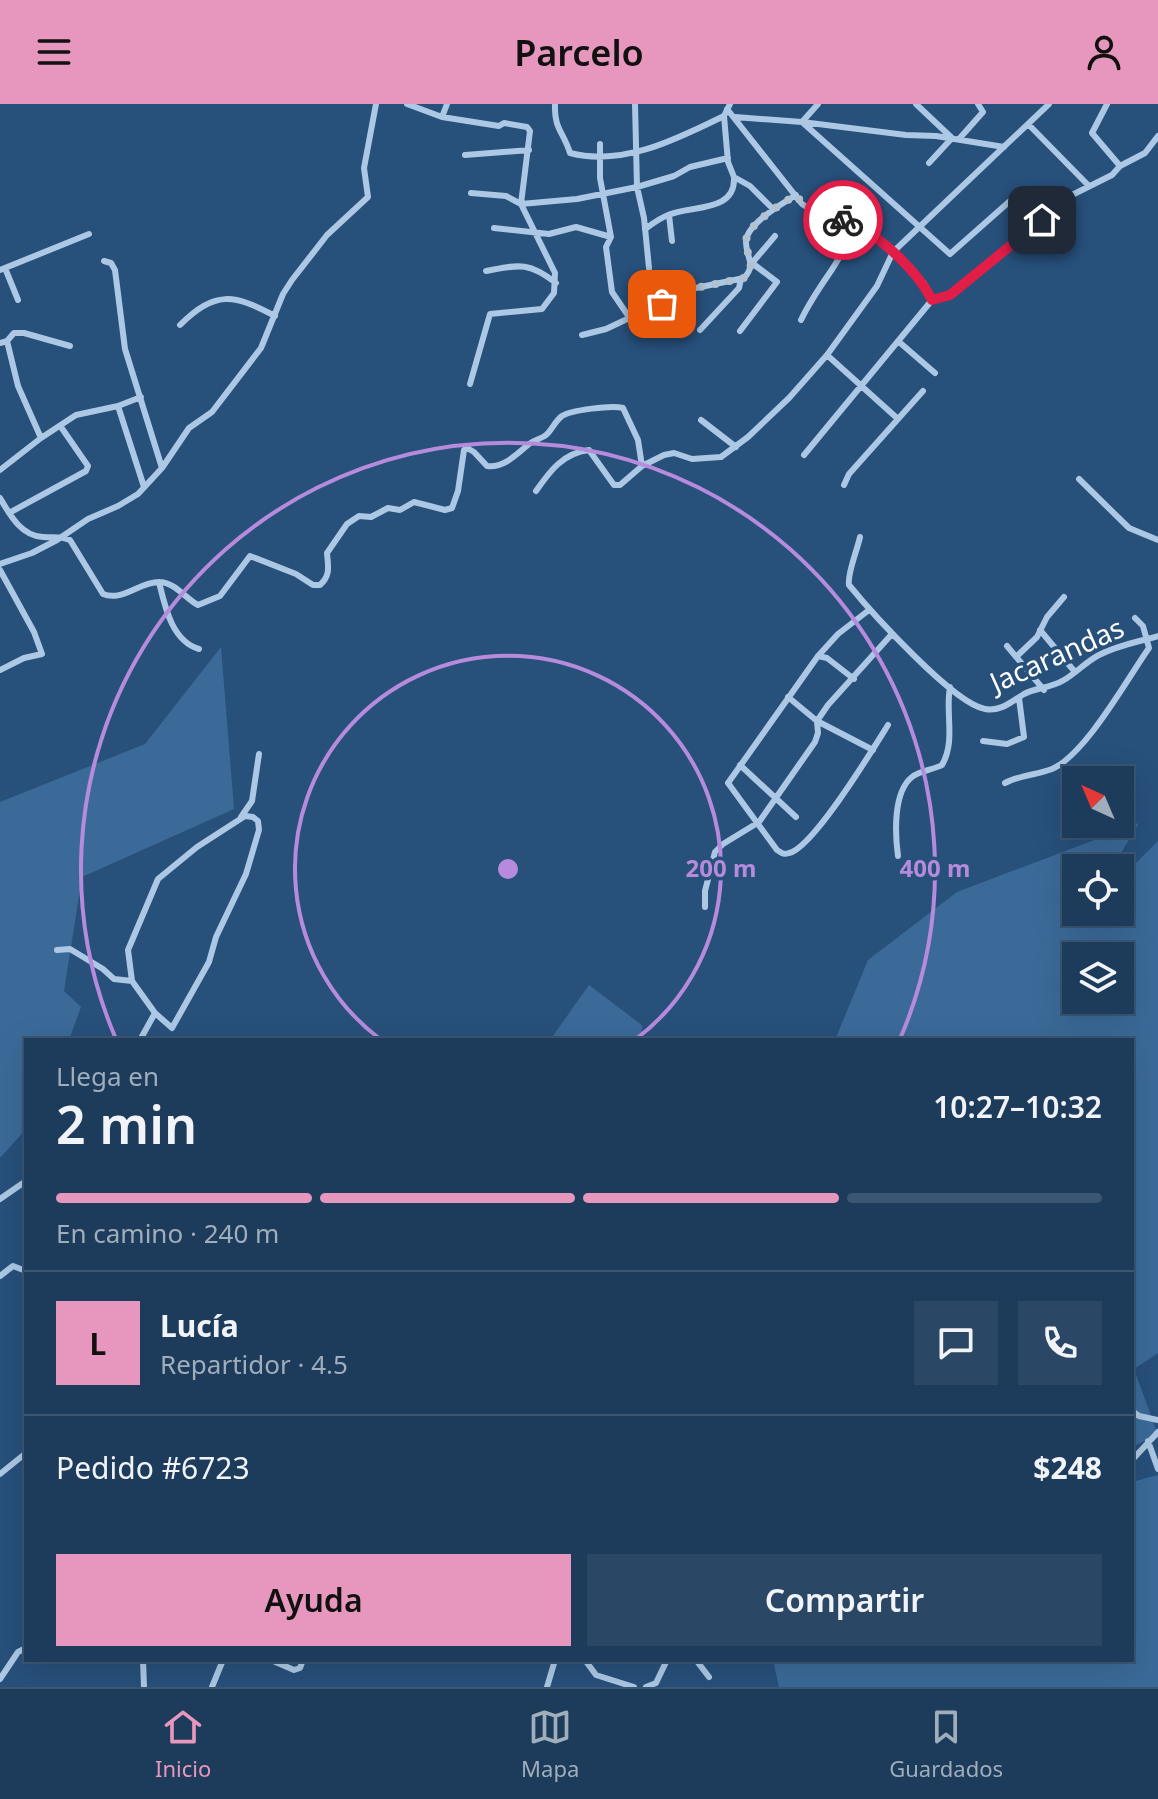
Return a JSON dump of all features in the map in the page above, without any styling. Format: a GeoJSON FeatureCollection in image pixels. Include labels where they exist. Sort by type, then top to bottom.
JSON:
{"type":"FeatureCollection","features":[{"type":"Feature","properties":{"kind":"street"},"geometry":{"type":"LineString","coordinates":[[0,670],[17,660],[42,654],[0,567],[118,506],[144,487],[162,468],[189,428],[212,412],[261,348],[292,280],[327,235],[368,197],[364,168],[376,104]]}},
{"type":"Feature","properties":{"kind":"street"},"geometry":{"type":"LineString","coordinates":[[407,104],[442,117],[499,126],[504,123],[529,129],[521,204]]}},
{"type":"Feature","properties":{"kind":"street"},"geometry":{"type":"LineString","coordinates":[[442,117],[447,104]]}},
{"type":"Feature","properties":{"kind":"street"},"geometry":{"type":"LineString","coordinates":[[555,104],[554,123],[570,153],[601,155],[654,148],[724,116]]}},
{"type":"Feature","properties":{"kind":"street"},"geometry":{"type":"LineString","coordinates":[[635,104],[637,187],[649,268]]}},
{"type":"Feature","properties":{"kind":"street"},"geometry":{"type":"LineString","coordinates":[[802,122],[818,104]]}},
{"type":"Feature","properties":{"kind":"street"},"geometry":{"type":"LineString","coordinates":[[917,104],[955,138]]}},
{"type":"Feature","properties":{"kind":"street"},"geometry":{"type":"LineString","coordinates":[[929,163],[983,112],[978,104]]}},
{"type":"Feature","properties":{"kind":"street"},"geometry":{"type":"LineString","coordinates":[[536,491],[557,465],[579,451],[589,450],[614,485],[620,485],[642,466],[664,455],[674,453],[692,459],[714,458],[736,447],[789,398],[827,355],[877,286],[893,252],[1049,104]]}},
{"type":"Feature","properties":{"kind":"street"},"geometry":{"type":"LineString","coordinates":[[1107,104],[1092,133],[1120,166]]}},
{"type":"Feature","properties":{"kind":"street"},"geometry":{"type":"LineString","coordinates":[[645,229],[669,215],[723,201],[733,188],[724,116],[729,106]]}},
{"type":"Feature","properties":{"kind":"street"},"geometry":{"type":"LineString","coordinates":[[729,106],[802,204],[816,213],[853,223],[893,252],[924,283],[932,300]]}},
{"type":"Feature","properties":{"kind":"street"},"geometry":{"type":"LineString","coordinates":[[735,117],[955,138],[1004,147]]}},
{"type":"Feature","properties":{"kind":"street"},"geometry":{"type":"LineString","coordinates":[[802,122],[950,254],[1019,193],[1042,220]]}},
{"type":"Feature","properties":{"kind":"street"},"geometry":{"type":"LineString","coordinates":[[1029,125],[1088,185]]}},
{"type":"Feature","properties":{"kind":"street"},"geometry":{"type":"LineString","coordinates":[[804,455],[932,300],[950,295],[1066,198],[1112,175],[1120,166],[1145,153],[1158,136]]}},
{"type":"Feature","properties":{"kind":"street"},"geometry":{"type":"LineString","coordinates":[[600,144],[600,178],[611,237],[606,247],[612,292],[629,317]]}},
{"type":"Feature","properties":{"kind":"street"},"geometry":{"type":"LineString","coordinates":[[465,155],[529,150]]}},
{"type":"Feature","properties":{"kind":"street"},"geometry":{"type":"LineString","coordinates":[[521,204],[637,187],[674,176],[690,167],[728,158]]}},
{"type":"Feature","properties":{"kind":"street"},"geometry":{"type":"LineString","coordinates":[[734,177],[750,186],[772,208]]}},
{"type":"Feature","properties":{"kind":"street"},"geometry":{"type":"LineString","coordinates":[[470,384],[488,316],[499,311],[542,309],[554,293],[556,283],[555,273],[521,204],[506,196],[471,193]]}},
{"type":"Feature","properties":{"kind":"street"},"geometry":{"type":"LineString","coordinates":[[740,331],[777,282],[752,263],[746,243],[748,234],[772,208],[796,195]]}},
{"type":"Feature","properties":{"kind":"street"},"geometry":{"type":"LineString","coordinates":[[669,215],[672,241]]}},
{"type":"Feature","properties":{"kind":"street"},"geometry":{"type":"LineString","coordinates":[[494,228],[549,234],[576,227],[611,237]]}},
{"type":"Feature","properties":{"kind":"street"},"geometry":{"type":"LineString","coordinates":[[801,320],[818,287],[851,238],[861,230]]}},
{"type":"Feature","properties":{"kind":"street"},"geometry":{"type":"LineString","coordinates":[[18,300],[2,269],[89,234]]}},
{"type":"Feature","properties":{"kind":"street"},"geometry":{"type":"LineString","coordinates":[[582,335],[606,329],[691,289],[741,279],[775,236]]}},
{"type":"Feature","properties":{"kind":"street"},"geometry":{"type":"LineString","coordinates":[[104,261],[111,263],[115,270],[125,349],[162,468]]}},
{"type":"Feature","properties":{"kind":"street"},"geometry":{"type":"LineString","coordinates":[[486,271],[522,264],[542,272],[556,283]]}},
{"type":"Feature","properties":{"kind":"street"},"geometry":{"type":"LineString","coordinates":[[700,330],[739,288],[741,279]]}},
{"type":"Feature","properties":{"kind":"street"},"geometry":{"type":"LineString","coordinates":[[180,325],[193,312],[218,298],[248,301],[275,316]]}},
{"type":"Feature","properties":{"kind":"street"},"geometry":{"type":"LineString","coordinates":[[41,438],[3,342],[14,333],[24,333],[70,346]]}},
{"type":"Feature","properties":{"kind":"street"},"geometry":{"type":"LineString","coordinates":[[898,341],[935,373]]}},
{"type":"Feature","properties":{"kind":"street"},"geometry":{"type":"LineString","coordinates":[[827,355],[898,419]]}},
{"type":"Feature","properties":{"kind":"street"},"geometry":{"type":"LineString","coordinates":[[844,485],[849,474],[923,391]]}},
{"type":"Feature","properties":{"kind":"street"},"geometry":{"type":"LineString","coordinates":[[0,471],[76,415],[118,406],[141,397]]}},
{"type":"Feature","properties":{"kind":"street"},"geometry":{"type":"LineString","coordinates":[[118,406],[144,487]]}},
{"type":"Feature","properties":{"kind":"street"},"geometry":{"type":"LineString","coordinates":[[0,498],[21,528],[41,537],[70,540],[103,594],[112,598],[159,582],[176,588],[194,604],[202,605],[220,596],[246,560],[254,556],[313,585],[320,585],[327,579],[330,566],[327,553],[347,524],[359,516],[371,517],[388,508],[400,510],[414,502],[445,510],[452,508],[458,491],[464,450],[467,448],[474,452],[487,466],[493,467],[506,462],[530,442],[547,434],[555,422],[568,413],[611,406],[623,408],[638,440],[642,466]]}},
{"type":"Feature","properties":{"kind":"street"},"geometry":{"type":"LineString","coordinates":[[701,420],[736,447]]}},
{"type":"Feature","properties":{"kind":"street"},"geometry":{"type":"LineString","coordinates":[[9,513],[86,471],[88,466],[61,427]]}},
{"type":"Feature","properties":{"kind":"street"},"geometry":{"type":"LineString","coordinates":[[1079,479],[1129,528],[1156,540]]}},
{"type":"Feature","properties":{"kind":"street"},"geometry":{"type":"LineString","coordinates":[[860,537],[847,582],[891,635],[950,687],[947,702],[950,747],[942,765],[913,776],[898,796],[895,835],[898,856]]}},
{"type":"Feature","properties":{"kind":"street"},"geometry":{"type":"LineString","coordinates":[[159,582],[178,636],[199,649]]}},
{"type":"Feature","properties":{"kind":"street"},"geometry":{"type":"LineString","coordinates":[[1016,657],[1037,637],[1047,617],[1064,597]]}},
{"type":"Feature","properties":{"kind":"street"},"geometry":{"type":"LineString","coordinates":[[869,610],[838,634],[818,656],[728,783],[777,850],[792,853],[819,826],[888,725]]}},
{"type":"Feature","properties":{"kind":"street"},"geometry":{"type":"LineString","coordinates":[[1005,783],[1051,769],[1068,759],[1118,696],[1149,648],[1143,626],[1135,618]]}},
{"type":"Feature","properties":{"kind":"street"},"geometry":{"type":"LineString","coordinates":[[1040,630],[1075,672]]}},
{"type":"Feature","properties":{"kind":"street"},"geometry":{"type":"LineString","coordinates":[[705,907],[705,891],[715,852],[759,822],[815,742],[817,721],[828,705],[891,635]]}},
{"type":"Feature","properties":{"kind":"street","name":"Jacarandas"},"geometry":{"type":"LineString","coordinates":[[950,687],[974,705],[994,710],[1013,704],[1025,693],[1044,690],[1097,656],[1158,636]]}},
{"type":"Feature","properties":{"kind":"street"},"geometry":{"type":"LineString","coordinates":[[1007,646],[1044,690]]}},
{"type":"Feature","properties":{"kind":"street"},"geometry":{"type":"LineString","coordinates":[[818,656],[827,658],[854,679]]}},
{"type":"Feature","properties":{"kind":"street"},"geometry":{"type":"LineString","coordinates":[[788,697],[817,721],[873,750]]}},
{"type":"Feature","properties":{"kind":"street"},"geometry":{"type":"LineString","coordinates":[[983,741],[1007,744],[1024,737],[1019,698]]}},
{"type":"Feature","properties":{"kind":"street"},"geometry":{"type":"LineString","coordinates":[[239,820],[252,801],[259,754]]}},
{"type":"Feature","properties":{"kind":"street"},"geometry":{"type":"LineString","coordinates":[[740,765],[796,817]]}},
{"type":"Feature","properties":{"kind":"street"},"geometry":{"type":"LineString","coordinates":[[172,1028],[155,1013],[132,981],[128,950],[158,879],[197,847],[245,816],[258,821],[259,830],[246,874],[216,937],[209,962],[172,1028],[173,1038]]}},
{"type":"Feature","properties":{"kind":"street"},"geometry":{"type":"LineString","coordinates":[[57,950],[70,949],[114,979],[132,981]]}},
{"type":"Feature","properties":{"kind":"street"},"geometry":{"type":"LineString","coordinates":[[141,1038],[155,1013]]}},
{"type":"Feature","properties":{"kind":"street"},"geometry":{"type":"LineString","coordinates":[[0,1199],[24,1182]]}},
{"type":"Feature","properties":{"kind":"street"},"geometry":{"type":"LineString","coordinates":[[0,1276],[13,1266],[24,1270]]}},
{"type":"Feature","properties":{"kind":"street"},"geometry":{"type":"LineString","coordinates":[[1134,1412],[1158,1420]]}},
{"type":"Feature","properties":{"kind":"street"},"geometry":{"type":"LineString","coordinates":[[1134,1458],[1158,1432]]}},
{"type":"Feature","properties":{"kind":"street"},"geometry":{"type":"LineString","coordinates":[[1148,1441],[1158,1469]]}},
{"type":"Feature","properties":{"kind":"street"},"geometry":{"type":"LineString","coordinates":[[0,1474],[24,1455]]}},
{"type":"Feature","properties":{"kind":"street"},"geometry":{"type":"LineString","coordinates":[[0,1679],[18,1652],[24,1649]]}},
{"type":"Feature","properties":{"kind":"street"},"geometry":{"type":"LineString","coordinates":[[143,1662],[144,1687]]}},
{"type":"Feature","properties":{"kind":"street"},"geometry":{"type":"LineString","coordinates":[[212,1687],[222,1662]]}},
{"type":"Feature","properties":{"kind":"street"},"geometry":{"type":"LineString","coordinates":[[276,1662],[294,1670],[300,1668],[302,1662]]}},
{"type":"Feature","properties":{"kind":"street"},"geometry":{"type":"LineString","coordinates":[[547,1687],[554,1662]]}},
{"type":"Feature","properties":{"kind":"street"},"geometry":{"type":"LineString","coordinates":[[586,1662],[596,1675],[634,1687]]}},
{"type":"Feature","properties":{"kind":"street"},"geometry":{"type":"LineString","coordinates":[[646,1687],[656,1683],[666,1662]]}},
{"type":"Feature","properties":{"kind":"street"},"geometry":{"type":"LineString","coordinates":[[698,1662],[709,1677]]}},
{"type":"Feature","properties":{"kind":"shaded area"},"geometry":{"type":"Polygon","coordinates":[[[221,647],[234,809],[82,877],[64,991],[81,1007],[70,1038],[24,1038],[24,1131],[0,1158],[0,802],[145,744],[221,647]]]}},
{"type":"Feature","properties":{"kind":"shaded area"},"geometry":{"type":"Polygon","coordinates":[[[1099,838],[1130,838],[1120,854],[1062,854],[1062,926],[1134,926],[1134,865],[1158,841],[1158,1353],[1134,1369],[1134,1038],[836,1038],[868,960],[957,892],[1099,838]]]}},
{"type":"Feature","properties":{"kind":"shaded area"},"geometry":{"type":"Polygon","coordinates":[[[589,985],[643,1026],[640,1038],[551,1038],[589,985]]]}},
{"type":"Feature","properties":{"kind":"shaded area"},"geometry":{"type":"Polygon","coordinates":[[[1134,1369],[1158,1435],[1134,1446],[1134,1369]]]}},
{"type":"Feature","properties":{"kind":"shaded area"},"geometry":{"type":"Polygon","coordinates":[[[1158,1475],[1158,1687],[779,1687],[773,1662],[1134,1662],[1134,1481],[1158,1475]]]}},
{"type":"Feature","properties":{"kind":"way so far"},"geometry":{"type":"LineString","coordinates":[[662,304],[691,289],[744,278],[752,263],[746,243],[748,234],[772,208],[796,195],[802,204],[816,213],[843,220]]}},
{"type":"Feature","properties":{"kind":"route"},"geometry":{"type":"LineString","coordinates":[[843,220],[853,223],[893,252],[924,283],[932,300],[950,295],[1042,220]]}}]}
